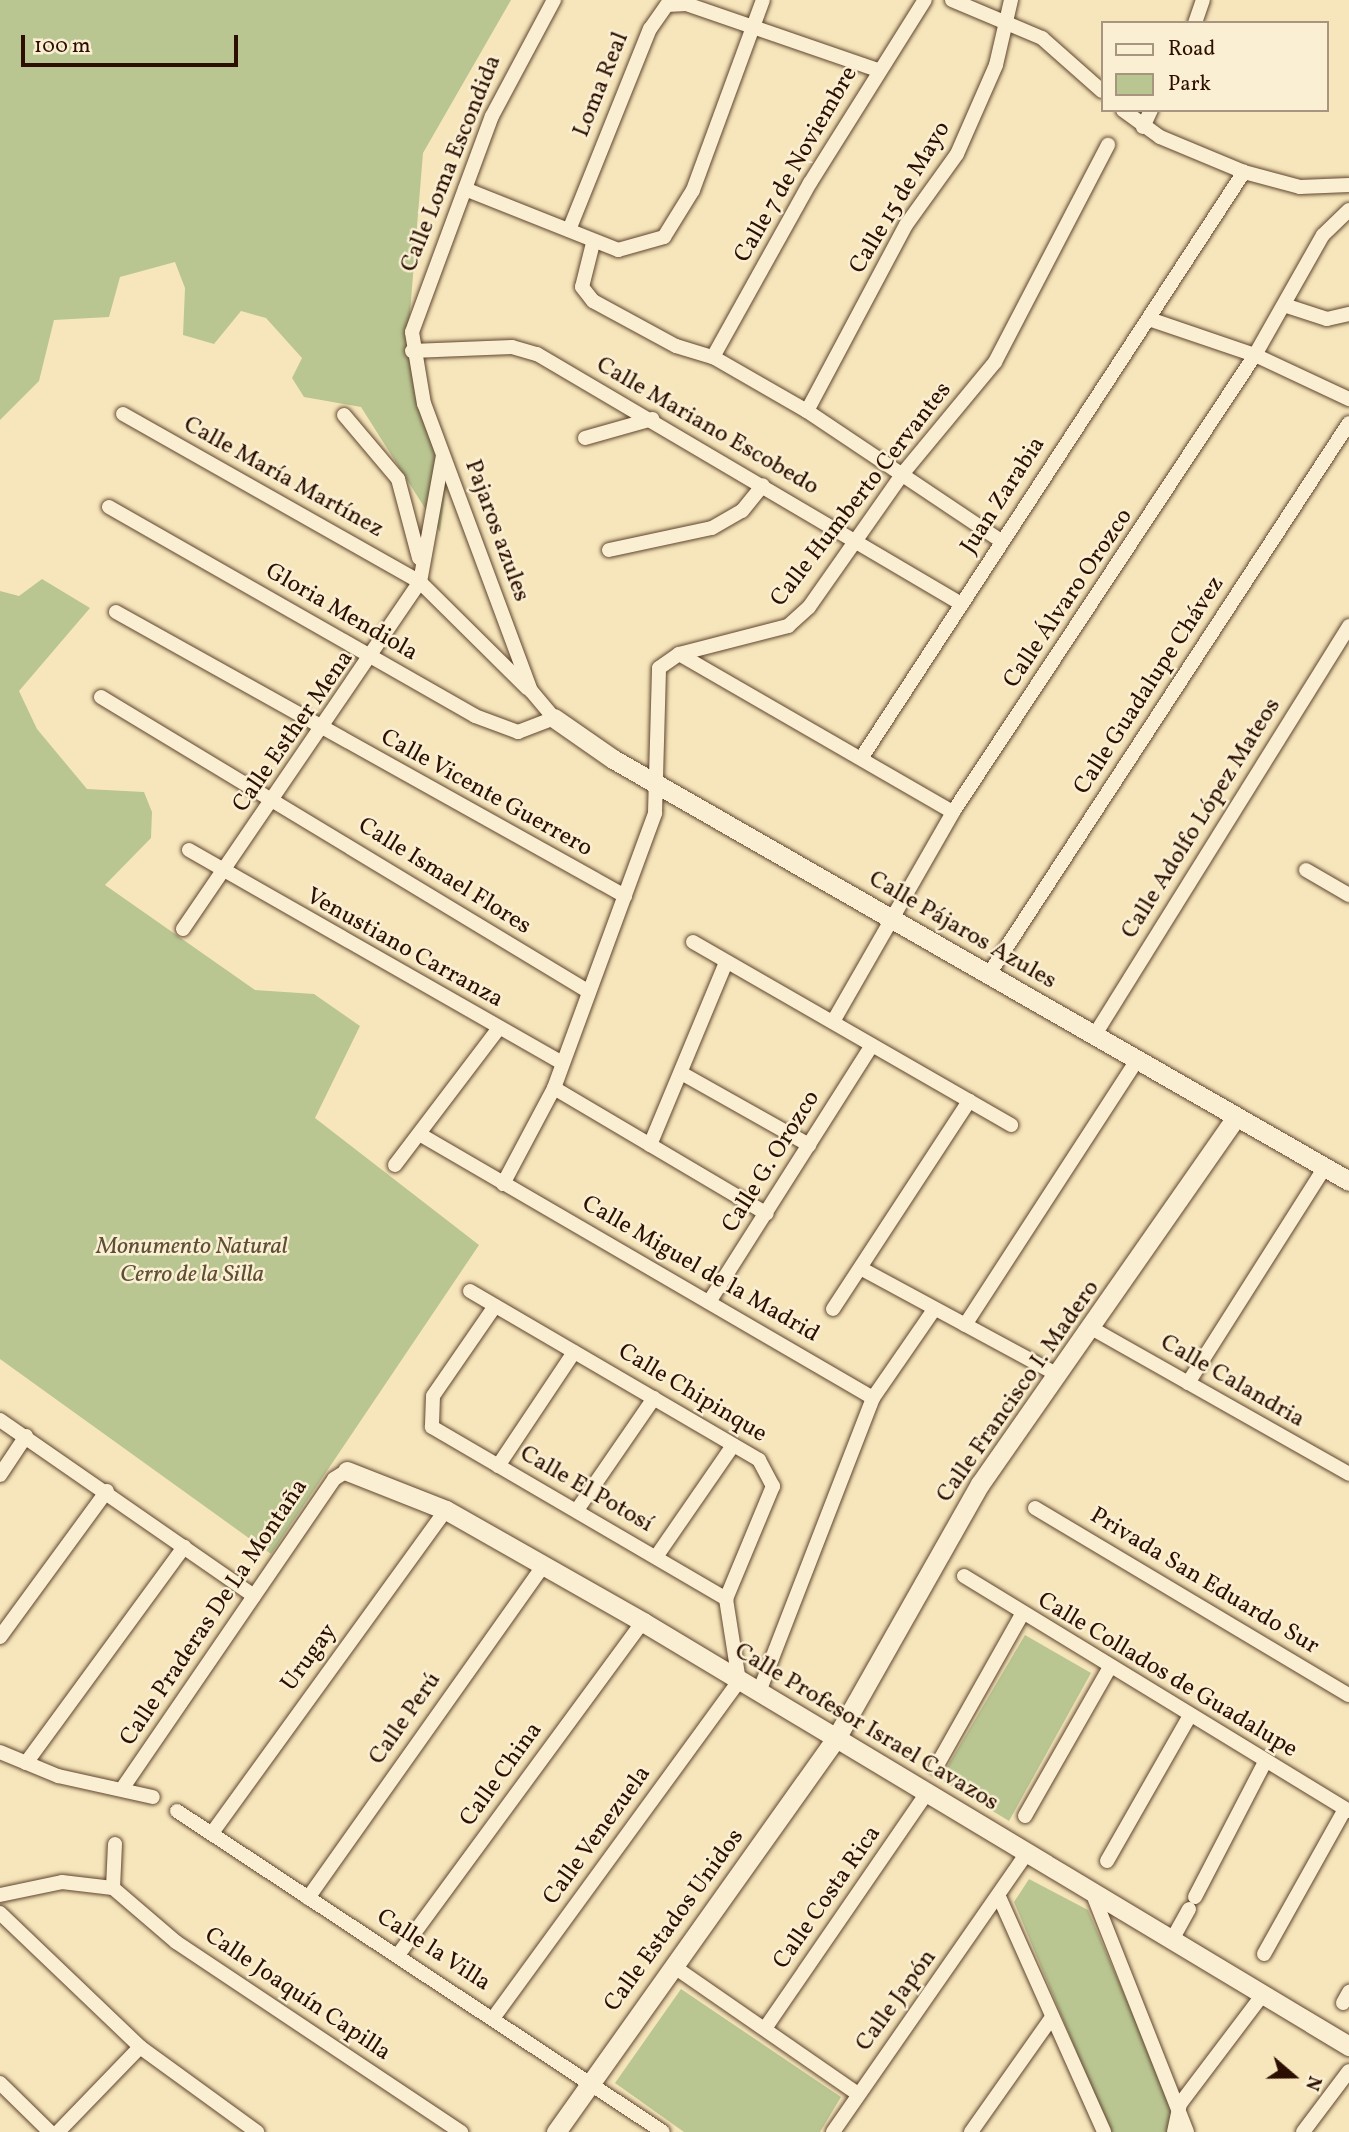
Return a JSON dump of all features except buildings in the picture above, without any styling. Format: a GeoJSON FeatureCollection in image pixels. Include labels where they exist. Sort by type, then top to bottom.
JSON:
{"type":"FeatureCollection","features":[{"type":"Feature","properties":{"kind":"street","name":"Calle Loma Escondida"},"geometry":{"type":"LineString","coordinates":[[412,351],[417,313],[465,189],[517,61],[554,0]]}},
{"type":"Feature","properties":{"kind":"street"},"geometry":{"type":"LineString","coordinates":[[465,189],[569,229],[593,243],[633,250],[674,229],[717,130],[763,0]]}},
{"type":"Feature","properties":{"kind":"street","name":"Calle 7 de Noviembre"},"geometry":{"type":"LineString","coordinates":[[713,357],[878,70],[925,0]]}},
{"type":"Feature","properties":{"kind":"street"},"geometry":{"type":"LineString","coordinates":[[952,0],[1007,22],[1068,57],[1100,89]]}},
{"type":"Feature","properties":{"kind":"street","name":"Calle 15 de Mayo"},"geometry":{"type":"LineString","coordinates":[[807,411],[906,225],[957,154],[996,65],[1011,0]]}},
{"type":"Feature","properties":{"kind":"street"},"geometry":{"type":"LineString","coordinates":[[1196,21],[1202,0]]}},
{"type":"Feature","properties":{"kind":"street","name":"Loma Real"},"geometry":{"type":"LineString","coordinates":[[569,229],[659,14],[667,5],[685,4],[752,26]]}},
{"type":"Feature","properties":{"kind":"street"},"geometry":{"type":"LineString","coordinates":[[752,26],[878,70]]}},
{"type":"Feature","properties":{"kind":"street"},"geometry":{"type":"LineString","coordinates":[[1125,112],[1143,127],[1244,172],[1300,187],[1349,186]]}},
{"type":"Feature","properties":{"kind":"street"},"geometry":{"type":"LineString","coordinates":[[1143,127],[1150,112]]}},
{"type":"Feature","properties":{"kind":"street","name":"Calle Humberto Cervantes"},"geometry":{"type":"LineString","coordinates":[[679,654],[788,626],[857,539],[904,472],[995,362],[1108,145]]}},
{"type":"Feature","properties":{"kind":"street","name":"Juan Zarabia"},"geometry":{"type":"LineString","coordinates":[[862,757],[962,604],[1000,540],[1244,172]]}},
{"type":"Feature","properties":{"kind":"street","name":"Calle Álvaro Orozco"},"geometry":{"type":"LineString","coordinates":[[834,1020],[888,916],[953,812],[1287,306],[1309,256],[1349,210]]}},
{"type":"Feature","properties":{"kind":"street"},"geometry":{"type":"LineString","coordinates":[[593,243],[585,295],[676,346],[713,357],[807,411],[904,472],[1000,540]]}},
{"type":"Feature","properties":{"kind":"street"},"geometry":{"type":"LineString","coordinates":[[1287,306],[1327,319],[1349,314]]}},
{"type":"Feature","properties":{"kind":"street"},"geometry":{"type":"LineString","coordinates":[[1149,319],[1255,355],[1349,399]]}},
{"type":"Feature","properties":{"kind":"street","name":"Calle Mariano Escobedo"},"geometry":{"type":"LineString","coordinates":[[412,351],[527,350],[652,419],[962,604]]}},
{"type":"Feature","properties":{"kind":"street","name":"Pajaros azules"},"geometry":{"type":"LineString","coordinates":[[412,351],[443,454],[531,691],[554,718]]}},
{"type":"Feature","properties":{"kind":"street","name":"Calle María Martínez"},"geometry":{"type":"LineString","coordinates":[[123,414],[421,578],[531,691]]}},
{"type":"Feature","properties":{"kind":"street"},"geometry":{"type":"LineString","coordinates":[[344,415],[398,479],[421,578]]}},
{"type":"Feature","properties":{"kind":"street"},"geometry":{"type":"LineString","coordinates":[[585,438],[652,419]]}},
{"type":"Feature","properties":{"kind":"street","name":"Calle Guadalupe Chávez"},"geometry":{"type":"LineString","coordinates":[[989,974],[1349,423]]}},
{"type":"Feature","properties":{"kind":"street","name":"Calle Esther Mena"},"geometry":{"type":"LineString","coordinates":[[183,929],[324,731],[374,657],[421,578],[443,454]]}},
{"type":"Feature","properties":{"kind":"street"},"geometry":{"type":"LineString","coordinates":[[609,550],[712,528],[742,511],[762,485]]}},
{"type":"Feature","properties":{"kind":"street","name":"Gloria Mendiola"},"geometry":{"type":"LineString","coordinates":[[108,507],[509,730],[525,733],[554,718]]}},
{"type":"Feature","properties":{"kind":"street","name":"Calle Vicente Guerrero"},"geometry":{"type":"LineString","coordinates":[[116,612],[324,731],[625,896]]}},
{"type":"Feature","properties":{"kind":"street","name":"Calle Adolfo López Mateos"},"geometry":{"type":"LineString","coordinates":[[1094,1036],[1349,626]]}},
{"type":"Feature","properties":{"kind":"street"},"geometry":{"type":"LineString","coordinates":[[503,1184],[554,1088],[625,896],[660,785],[656,680],[666,659],[679,654],[862,757],[953,812]]}},
{"type":"Feature","properties":{"kind":"street","name":"Calle Ismael Flores"},"geometry":{"type":"LineString","coordinates":[[101,697],[589,992]]}},
{"type":"Feature","properties":{"kind":"street","name":"Calle Pájaros Azules"},"geometry":{"type":"LineString","coordinates":[[554,718],[660,785],[989,974],[1136,1062],[1349,1181]]}},
{"type":"Feature","properties":{"kind":"street","name":"Venustiano Carranza"},"geometry":{"type":"LineString","coordinates":[[189,850],[223,874],[563,1063]]}},
{"type":"Feature","properties":{"kind":"street"},"geometry":{"type":"LineString","coordinates":[[1306,870],[1349,895]]}},
{"type":"Feature","properties":{"kind":"street"},"geometry":{"type":"LineString","coordinates":[[693,942],[834,1020],[1011,1125]]}},
{"type":"Feature","properties":{"kind":"street"},"geometry":{"type":"LineString","coordinates":[[650,1145],[683,1074],[726,962]]}},
{"type":"Feature","properties":{"kind":"street"},"geometry":{"type":"LineString","coordinates":[[395,1165],[421,1135],[499,1028]]}},
{"type":"Feature","properties":{"kind":"street","name":"Calle G. Orozco"},"geometry":{"type":"LineString","coordinates":[[709,1302],[873,1045]]}},
{"type":"Feature","properties":{"kind":"street"},"geometry":{"type":"LineString","coordinates":[[965,1325],[1136,1062]]}},
{"type":"Feature","properties":{"kind":"street"},"geometry":{"type":"LineString","coordinates":[[683,1074],[809,1145]]}},
{"type":"Feature","properties":{"kind":"street"},"geometry":{"type":"LineString","coordinates":[[554,1088],[767,1214]]}},
{"type":"Feature","properties":{"kind":"street"},"geometry":{"type":"LineString","coordinates":[[833,1309],[862,1269],[969,1101]]}},
{"type":"Feature","properties":{"kind":"street","name":"Calle Francisco I. Madero"},"geometry":{"type":"LineString","coordinates":[[835,1740],[980,1484],[1093,1329],[1236,1117]]}},
{"type":"Feature","properties":{"kind":"street","name":"Calle Miguel de la Madrid"},"geometry":{"type":"LineString","coordinates":[[421,1135],[873,1398]]}},
{"type":"Feature","properties":{"kind":"street"},"geometry":{"type":"LineString","coordinates":[[1188,1383],[1325,1167]]}},
{"type":"Feature","properties":{"kind":"street"},"geometry":{"type":"LineString","coordinates":[[862,1269],[933,1311],[965,1325],[1058,1375]]}},
{"type":"Feature","properties":{"kind":"street","name":"Calle Chipinque"},"geometry":{"type":"LineString","coordinates":[[470,1291],[766,1466],[773,1486],[726,1599]]}},
{"type":"Feature","properties":{"kind":"street","name":"Calle El Potosí"},"geometry":{"type":"LineString","coordinates":[[495,1306],[433,1396],[428,1417],[437,1432],[577,1510],[726,1599]]}},
{"type":"Feature","properties":{"kind":"street"},"geometry":{"type":"LineString","coordinates":[[759,1692],[873,1398],[933,1311]]}},
{"type":"Feature","properties":{"kind":"street","name":"Calle Calandria"},"geometry":{"type":"LineString","coordinates":[[1093,1329],[1349,1474]]}},
{"type":"Feature","properties":{"kind":"street"},"geometry":{"type":"LineString","coordinates":[[498,1466],[574,1352]]}},
{"type":"Feature","properties":{"kind":"street"},"geometry":{"type":"LineString","coordinates":[[577,1510],[654,1398]]}},
{"type":"Feature","properties":{"kind":"street"},"geometry":{"type":"LineString","coordinates":[[0,1420],[107,1491],[254,1596]]}},
{"type":"Feature","properties":{"kind":"street"},"geometry":{"type":"LineString","coordinates":[[0,1475],[26,1436]]}},
{"type":"Feature","properties":{"kind":"street"},"geometry":{"type":"LineString","coordinates":[[656,1557],[732,1447]]}},
{"type":"Feature","properties":{"kind":"street","name":"Calle Profesor Israel Cavazos"},"geometry":{"type":"LineString","coordinates":[[347,1471],[446,1510],[542,1567],[643,1622],[835,1740],[1173,1938],[1349,2046]]}},
{"type":"Feature","properties":{"kind":"street","name":"Calle Praderas De La Montaña"},"geometry":{"type":"LineString","coordinates":[[124,1786],[334,1479],[347,1471]]}},
{"type":"Feature","properties":{"kind":"street"},"geometry":{"type":"LineString","coordinates":[[0,1637],[107,1491]]}},
{"type":"Feature","properties":{"kind":"street","name":"Privada San Eduardo Sur"},"geometry":{"type":"LineString","coordinates":[[1035,1508],[1349,1695]]}},
{"type":"Feature","properties":{"kind":"street","name":"Urugay"},"geometry":{"type":"LineString","coordinates":[[212,1833],[446,1510]]}},
{"type":"Feature","properties":{"kind":"street"},"geometry":{"type":"LineString","coordinates":[[26,1763],[184,1547]]}},
{"type":"Feature","properties":{"kind":"street","name":"Calle Perú"},"geometry":{"type":"LineString","coordinates":[[307,1898],[542,1567]]}},
{"type":"Feature","properties":{"kind":"street","name":"Calle Collados de Guadalupe"},"geometry":{"type":"LineString","coordinates":[[964,1576],[1021,1616],[1347,1810]]}},
{"type":"Feature","properties":{"kind":"street"},"geometry":{"type":"LineString","coordinates":[[726,1599],[739,1681]]}},
{"type":"Feature","properties":{"kind":"street"},"geometry":{"type":"LineString","coordinates":[[936,1767],[1021,1616]]}},
{"type":"Feature","properties":{"kind":"street","name":"Calle China"},"geometry":{"type":"LineString","coordinates":[[398,1955],[643,1622]]}},
{"type":"Feature","properties":{"kind":"street"},"geometry":{"type":"LineString","coordinates":[[1025,1816],[1108,1669]]}},
{"type":"Feature","properties":{"kind":"street","name":"Calle Venezuela"},"geometry":{"type":"LineString","coordinates":[[493,2018],[739,1681]]}},
{"type":"Feature","properties":{"kind":"street"},"geometry":{"type":"LineString","coordinates":[[1107,1861],[1189,1717]]}},
{"type":"Feature","properties":{"kind":"street","name":"Calle Estados Unidos"},"geometry":{"type":"LineString","coordinates":[[556,2132],[835,1740]]}},
{"type":"Feature","properties":{"kind":"street"},"geometry":{"type":"LineString","coordinates":[[0,1752],[58,1776],[124,1786],[153,1797]]}},
{"type":"Feature","properties":{"kind":"street"},"geometry":{"type":"LineString","coordinates":[[1173,1938],[1265,1762]]}},
{"type":"Feature","properties":{"kind":"street","name":"Calle Costa Rica"},"geometry":{"type":"LineString","coordinates":[[766,2026],[926,1794]]}},
{"type":"Feature","properties":{"kind":"street"},"geometry":{"type":"LineString","coordinates":[[1265,1954],[1347,1810]]}},
{"type":"Feature","properties":{"kind":"street","name":"Calle la Villa"},"geometry":{"type":"LineString","coordinates":[[177,1811],[590,2081],[663,2132]]}},
{"type":"Feature","properties":{"kind":"street"},"geometry":{"type":"LineString","coordinates":[[0,1895],[62,1882],[113,1888],[115,1844]]}},
{"type":"Feature","properties":{"kind":"street","name":"Calle Japón"},"geometry":{"type":"LineString","coordinates":[[833,2132],[1000,1899],[1027,1853]]}},
{"type":"Feature","properties":{"kind":"street","name":"Calle Joaquín Capilla"},"geometry":{"type":"LineString","coordinates":[[113,1888],[176,1942],[461,2132]]}},
{"type":"Feature","properties":{"kind":"street"},"geometry":{"type":"LineString","coordinates":[[1092,1892],[1180,2104],[1186,2132]]}},
{"type":"Feature","properties":{"kind":"street"},"geometry":{"type":"LineString","coordinates":[[1000,1899],[1104,2132]]}},
{"type":"Feature","properties":{"kind":"street"},"geometry":{"type":"LineString","coordinates":[[0,1913],[140,2047],[257,2132]]}},
{"type":"Feature","properties":{"kind":"street"},"geometry":{"type":"LineString","coordinates":[[673,1966],[766,2026],[858,2094]]}},
{"type":"Feature","properties":{"kind":"street"},"geometry":{"type":"LineString","coordinates":[[1174,2132],[1180,2104],[1264,1993]]}},
{"type":"Feature","properties":{"kind":"street"},"geometry":{"type":"LineString","coordinates":[[971,2132],[1052,2017]]}},
{"type":"Feature","properties":{"kind":"street"},"geometry":{"type":"LineString","coordinates":[[58,2132],[140,2047]]}},
{"type":"Feature","properties":{"kind":"street"},"geometry":{"type":"LineString","coordinates":[[1303,2132],[1349,2071]]}},
{"type":"Feature","properties":{"kind":"street"},"geometry":{"type":"LineString","coordinates":[[0,2083],[50,2132]]}},
{"type":"Feature","properties":{"kind":"green space"},"geometry":{"type":"Polygon","coordinates":[[[0,0],[511,0],[423,153],[408,337],[423,415],[446,485],[440,532],[361,407],[304,397],[292,378],[302,358],[266,318],[241,311],[214,344],[183,335],[185,288],[175,262],[120,277],[109,317],[54,320],[39,381],[0,420],[0,0]]]}},
{"type":"Feature","properties":{"kind":"green space","name":"Monumento Natural Cerro de la Silla"},"geometry":{"type":"Polygon","coordinates":[[[42,579],[90,608],[19,691],[37,729],[87,789],[144,792],[152,812],[151,838],[105,885],[255,990],[314,994],[360,1026],[315,1118],[479,1245],[271,1554],[0,1359],[0,591],[19,596],[42,579]]]}},
{"type":"Feature","properties":{"kind":"green space"},"geometry":{"type":"Polygon","coordinates":[[[1025,1635],[1091,1673],[1009,1821],[940,1779],[1025,1635]]]}},
{"type":"Feature","properties":{"kind":"green space"},"geometry":{"type":"Polygon","coordinates":[[[1029,1879],[1088,1910],[1173,2108],[1168,2132],[1110,2132],[1014,1902],[1029,1879]]]}},
{"type":"Feature","properties":{"kind":"green space"},"geometry":{"type":"Polygon","coordinates":[[[681,1989],[841,2097],[820,2132],[684,2132],[615,2083],[681,1989]]]}}]}
